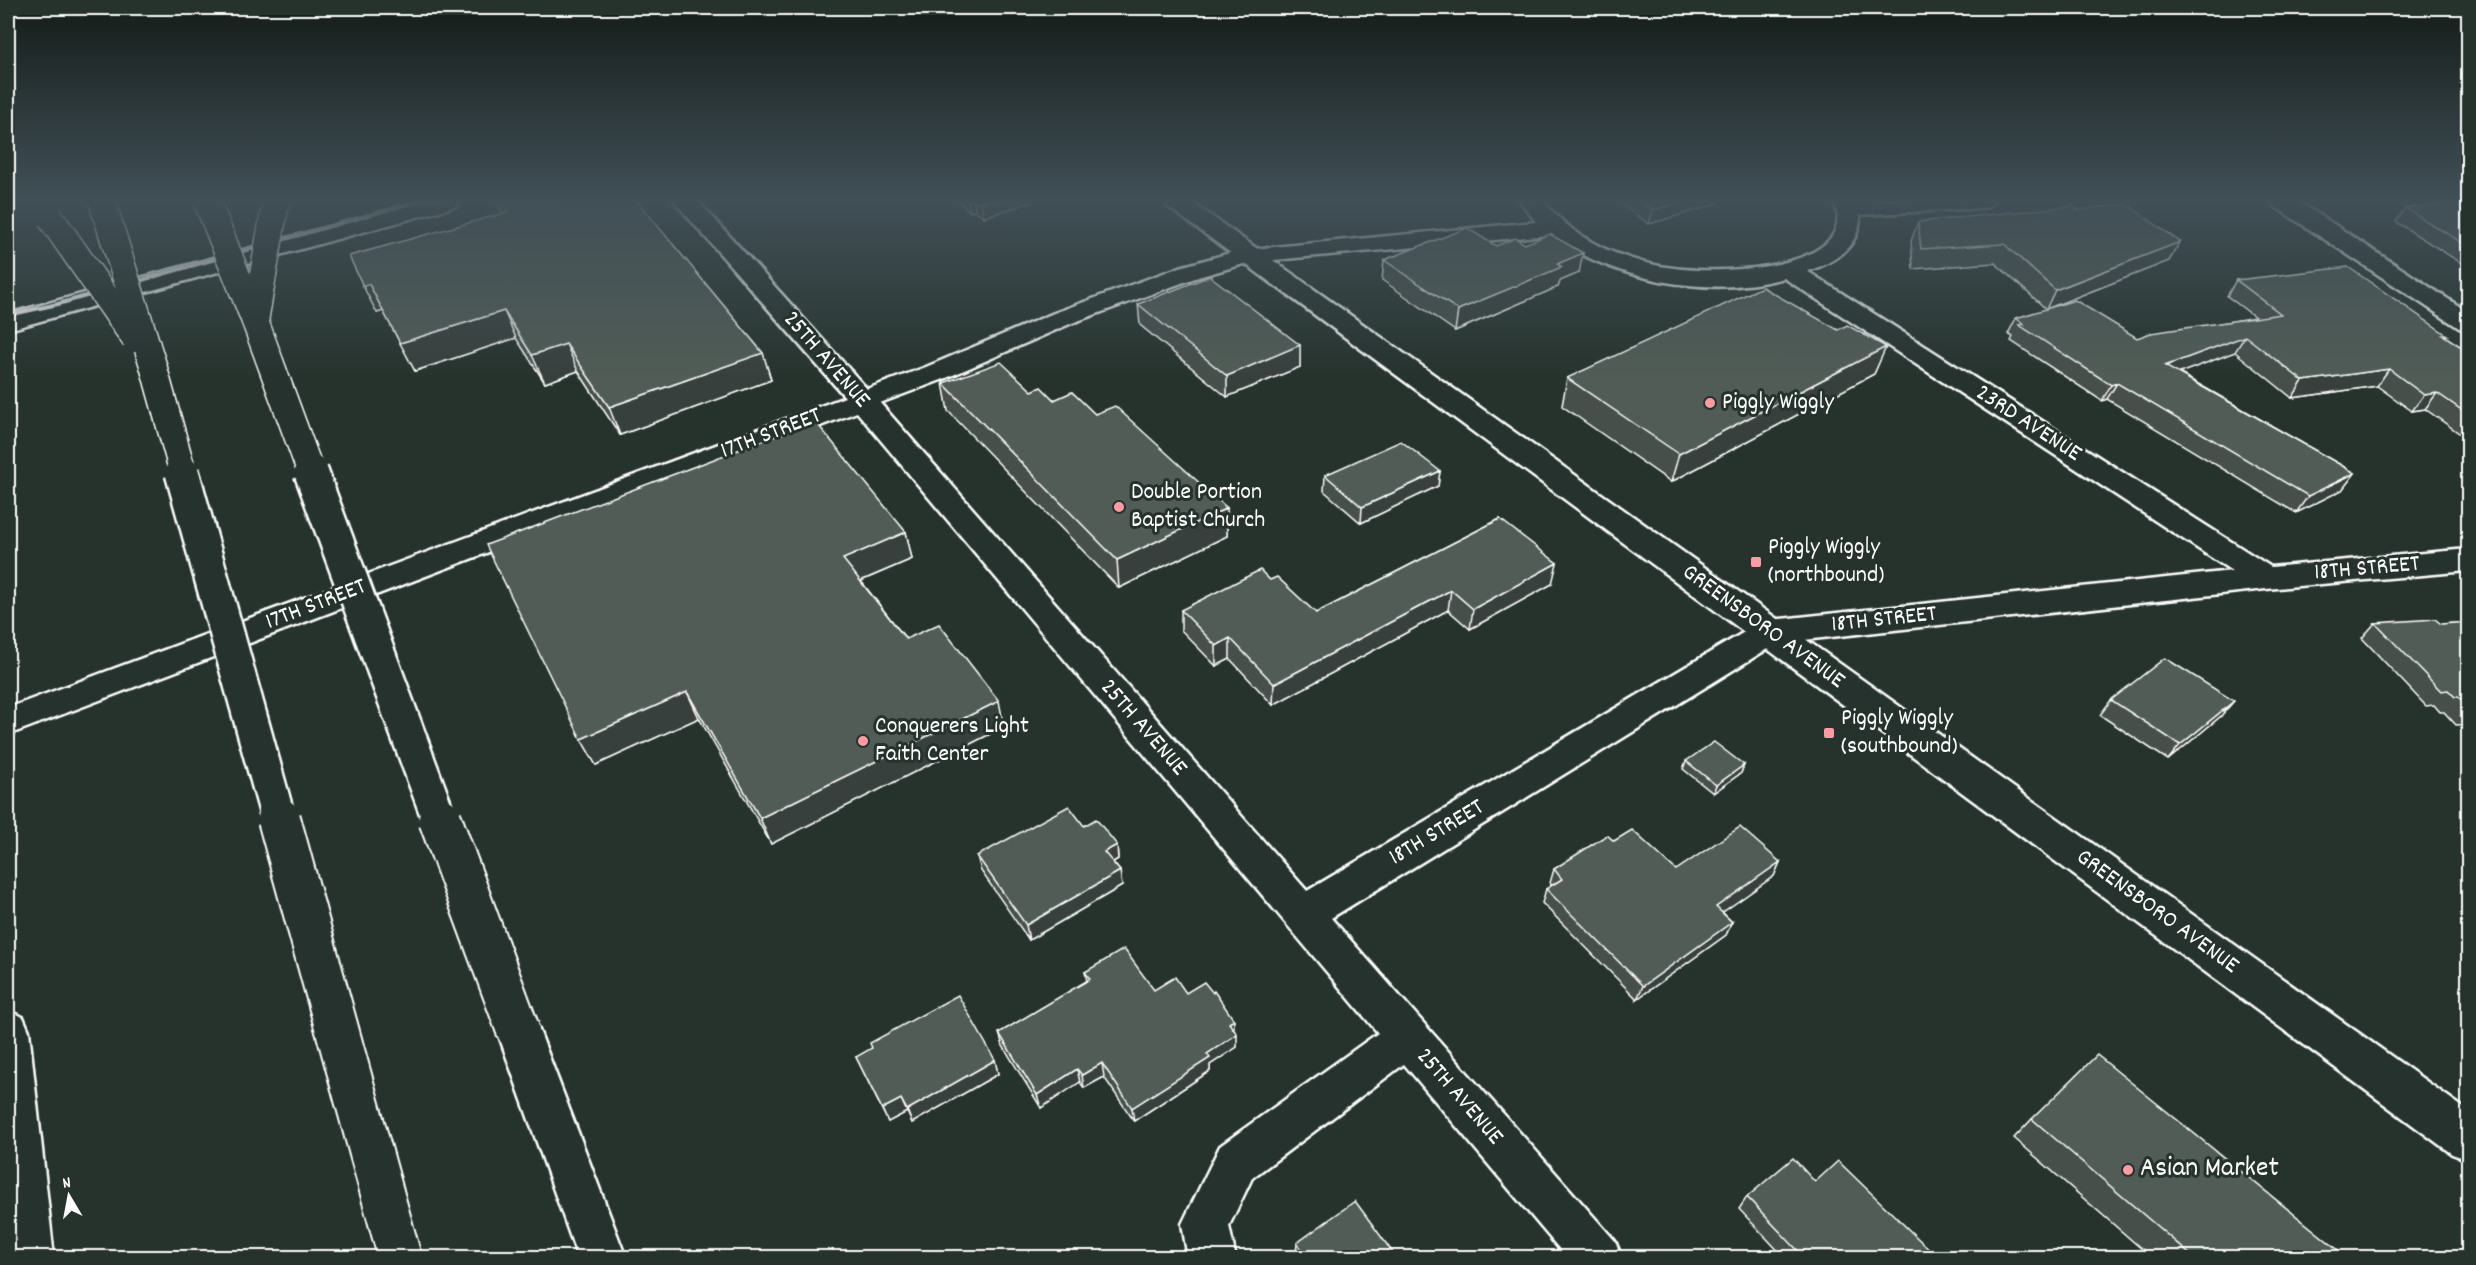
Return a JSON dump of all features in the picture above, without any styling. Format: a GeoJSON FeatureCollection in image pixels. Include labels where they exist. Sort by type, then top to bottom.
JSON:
{"type":"FeatureCollection","features":[{"type":"Feature","properties":{"kind":"main road"},"geometry":{"type":"LineString","coordinates":[[81,260],[153,365]]}},
{"type":"Feature","properties":{"kind":"main road"},"geometry":{"type":"LineString","coordinates":[[120,260],[153,365],[400,1257]]}},
{"type":"Feature","properties":{"kind":"main road"},"geometry":{"type":"LineString","coordinates":[[231,260],[602,1257]]}},
{"type":"Feature","properties":{"kind":"main road"},"geometry":{"type":"LineString","coordinates":[[8,322],[234,260]]}},
{"type":"Feature","properties":{"kind":"main road"},"geometry":{"type":"LineString","coordinates":[[255,321],[266,260]]}},
{"type":"Feature","properties":{"kind":"main road","name":"25TH AVENUE"},"geometry":{"type":"LineString","coordinates":[[738,260],[841,376],[1406,1037],[1598,1257]]}},
{"type":"Feature","properties":{"kind":"main road","name":"17TH STREET"},"geometry":{"type":"LineString","coordinates":[[8,722],[935,373],[1063,318],[1189,272],[1232,260]]}},
{"type":"Feature","properties":{"kind":"main road","name":"GREENSBORO AVENUE"},"geometry":{"type":"LineString","coordinates":[[1257,260],[2469,1138]]}},
{"type":"Feature","properties":{"kind":"main road"},"geometry":{"type":"LineString","coordinates":[[1616,260],[1670,274],[1707,278],[1744,278],[1790,271],[1815,260]]}},
{"type":"Feature","properties":{"kind":"main road"},"geometry":{"type":"LineString","coordinates":[[2372,260],[2469,323]]}},
{"type":"Feature","properties":{"kind":"main road","name":"23RD AVENUE"},"geometry":{"type":"LineString","coordinates":[[1790,271],[2266,578]]}},
{"type":"Feature","properties":{"kind":"main road","name":"18TH STREET"},"geometry":{"type":"LineString","coordinates":[[1303,914],[1770,632],[2266,578],[2469,560]]}},
{"type":"Feature","properties":{"kind":"main road"},"geometry":{"type":"LineString","coordinates":[[8,1031],[30,1257]]}},
{"type":"Feature","properties":{"kind":"main road"},"geometry":{"type":"LineString","coordinates":[[1212,1257],[1205,1224],[1236,1162],[1406,1037]]}},
{"type":"Feature","properties":{"kind":"building"},"geometry":{"type":"Polygon","coordinates":[[[351,260],[686,260],[763,353],[609,407],[566,344],[532,355],[504,311],[400,343],[369,284],[363,286],[351,260]]]}},
{"type":"Feature","properties":{"kind":"building"},"geometry":{"type":"Polygon","coordinates":[[[1384,260],[1566,260],[1557,264],[1562,267],[1458,310],[1384,260]]]}},
{"type":"Feature","properties":{"kind":"building"},"geometry":{"type":"Polygon","coordinates":[[[2022,260],[2133,260],[2055,290],[2022,260]]]}},
{"type":"Feature","properties":{"kind":"building"},"geometry":{"type":"Polygon","coordinates":[[[2348,267],[2469,352],[2469,415],[2437,393],[2424,395],[2389,369],[2303,381],[2245,336],[2165,366],[2355,473],[2308,496],[2117,383],[2111,385],[2019,325],[2024,324],[2016,318],[2075,300],[2137,338],[2151,333],[2281,314],[2236,280],[2348,267]]]}},
{"type":"Feature","properties":{"kind":"building"},"geometry":{"type":"Polygon","coordinates":[[[1210,276],[1300,345],[1227,376],[1138,304],[1210,276]]]}},
{"type":"Feature","properties":{"kind":"building"},"geometry":{"type":"Polygon","coordinates":[[[1762,287],[1838,330],[1847,325],[1886,347],[1679,454],[1567,378],[1762,287]]]}},
{"type":"Feature","properties":{"kind":"building","name":"Double Portion Baptist Church"},"geometry":{"type":"Polygon","coordinates":[[[1001,362],[1032,391],[1041,387],[1054,400],[1072,392],[1095,414],[1115,406],[1227,508],[1117,560],[943,383],[1001,362]]]}},
{"type":"Feature","properties":{"kind":"building"},"geometry":{"type":"Polygon","coordinates":[[[815,421],[906,532],[843,559],[906,639],[939,624],[999,701],[760,818],[687,692],[581,739],[486,545],[815,421]]]}},
{"type":"Feature","properties":{"kind":"building"},"geometry":{"type":"Polygon","coordinates":[[[1401,441],[1440,471],[1362,507],[1325,475],[1401,441]]]}},
{"type":"Feature","properties":{"kind":"building"},"geometry":{"type":"Polygon","coordinates":[[[1500,519],[1557,563],[1473,609],[1451,590],[1274,684],[1230,638],[1216,646],[1181,610],[1260,570],[1270,580],[1277,577],[1316,613],[1500,519]]]}},
{"type":"Feature","properties":{"kind":"building"},"geometry":{"type":"Polygon","coordinates":[[[2435,619],[2441,624],[2469,622],[2469,707],[2448,690],[2441,691],[2375,623],[2435,619]]]}},
{"type":"Feature","properties":{"kind":"building"},"geometry":{"type":"Polygon","coordinates":[[[2165,658],[2234,701],[2180,745],[2111,700],[2165,658]]]}},
{"type":"Feature","properties":{"kind":"building"},"geometry":{"type":"Polygon","coordinates":[[[1714,742],[1744,765],[1716,785],[1686,761],[1714,742]]]}},
{"type":"Feature","properties":{"kind":"building"},"geometry":{"type":"Polygon","coordinates":[[[1069,806],[1084,826],[1096,819],[1117,845],[1104,852],[1120,871],[1026,925],[977,856],[1069,806]]]}},
{"type":"Feature","properties":{"kind":"building"},"geometry":{"type":"Polygon","coordinates":[[[1740,827],[1780,862],[1716,907],[1732,922],[1643,986],[1546,889],[1562,879],[1554,869],[1607,835],[1614,841],[1632,830],[1676,870],[1740,827]]]}},
{"type":"Feature","properties":{"kind":"building"},"geometry":{"type":"Polygon","coordinates":[[[1124,949],[1154,990],[1175,977],[1186,993],[1204,982],[1213,993],[1214,991],[1234,1020],[1229,1023],[1237,1034],[1207,1054],[1210,1058],[1132,1108],[1102,1063],[1082,1075],[1077,1069],[1037,1095],[999,1033],[1090,979],[1085,972],[1124,949]]]}},
{"type":"Feature","properties":{"kind":"building"},"geometry":{"type":"Polygon","coordinates":[[[958,995],[995,1060],[907,1110],[901,1099],[882,1109],[856,1057],[872,1048],[870,1043],[958,995]]]}},
{"type":"Feature","properties":{"kind":"building"},"geometry":{"type":"Polygon","coordinates":[[[2097,1055],[2347,1257],[2193,1257],[2032,1119],[2097,1055]]]}},
{"type":"Feature","properties":{"kind":"building"},"geometry":{"type":"Polygon","coordinates":[[[1793,1158],[1815,1182],[1838,1161],[1937,1257],[1804,1257],[1747,1197],[1793,1158]]]}},
{"type":"Feature","properties":{"kind":"building"},"geometry":{"type":"Polygon","coordinates":[[[1355,1201],[1396,1257],[1307,1257],[1297,1243],[1355,1201]]]}},
{"type":"Feature","properties":{"kind":"railway"},"geometry":{"type":"LineString","coordinates":[[8,315],[58,304],[212,260]]}},
{"type":"Feature","properties":{"kind":"place","name":"Piggly Wiggly"},"geometry":{"type":"Point","coordinates":[1710,403]}},
{"type":"Feature","properties":{"kind":"place","name":"Double Portion Baptist Church"},"geometry":{"type":"Point","coordinates":[1119,507]}},
{"type":"Feature","properties":{"kind":"place","name":"Piggly Wiggly (northbound)"},"geometry":{"type":"Point","coordinates":[1756,562]}},
{"type":"Feature","properties":{"kind":"place","name":"Piggly Wiggly (southbound)"},"geometry":{"type":"Point","coordinates":[1829,733]}},
{"type":"Feature","properties":{"kind":"place","name":"Conquerers Light Faith Center"},"geometry":{"type":"Point","coordinates":[863,741]}},
{"type":"Feature","properties":{"kind":"place","name":"Asian Market"},"geometry":{"type":"Point","coordinates":[2128,1170]}}]}
